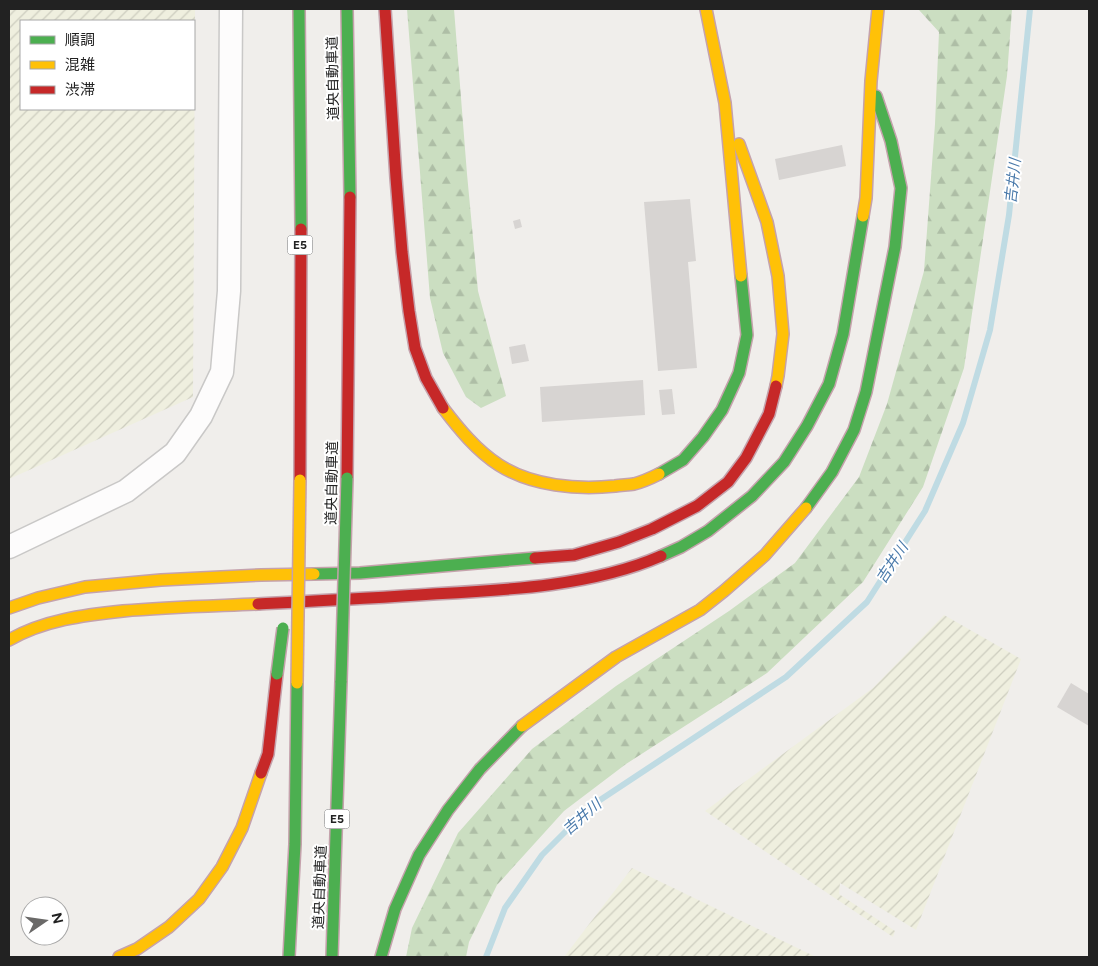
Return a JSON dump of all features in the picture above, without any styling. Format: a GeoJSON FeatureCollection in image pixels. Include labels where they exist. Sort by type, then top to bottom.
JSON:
{"type":"FeatureCollection","features":[{"type":"Feature","properties":{"kind":"highway","name":"道央自動車道"},"geometry":{"type":"LineString","coordinates":[[289,957],[295,844],[300,480],[299,9]]}},
{"type":"Feature","properties":{"kind":"highway","name":"道央自動車道"},"geometry":{"type":"LineString","coordinates":[[332,957],[347,478],[350,204],[347,9]]}},
{"type":"Feature","properties":{"kind":"highway"},"geometry":{"type":"LineString","coordinates":[[385,9],[402,252],[415,348],[426,378],[443,408],[462,431],[498,465],[520,476],[572,487],[634,484],[660,474],[683,460],[703,437],[722,410],[739,374],[747,335],[725,103],[706,9]]}},
{"type":"Feature","properties":{"kind":"highway"},"geometry":{"type":"LineString","coordinates":[[9,640],[23,632],[55,621],[104,613],[155,608],[494,591],[584,580],[645,563],[681,547],[708,532],[752,496],[784,462],[807,426],[829,384],[843,334],[866,198],[871,81],[878,9]]}},
{"type":"Feature","properties":{"kind":"highway"},"geometry":{"type":"LineString","coordinates":[[381,957],[395,909],[419,855],[448,810],[480,769],[522,726],[570,690],[616,657],[700,610],[724,591],[765,555],[806,509],[832,472],[854,430],[866,392],[895,247],[901,188],[891,141],[871,81]]}},
{"type":"Feature","properties":{"kind":"highway"},"geometry":{"type":"LineString","coordinates":[[9,608],[38,598],[85,587],[142,582],[360,573],[574,555],[619,542],[652,529],[697,506],[728,482],[746,458],[769,414],[778,376],[783,334],[778,276],[766,222],[725,103]]}},
{"type":"Feature","properties":{"kind":"highway"},"geometry":{"type":"LineString","coordinates":[[119,957],[137,949],[169,926],[199,899],[222,867],[242,828],[268,754],[300,480]]}},
{"type":"Feature","properties":{"kind":"street"},"geometry":{"type":"LineString","coordinates":[[9,547],[126,491],[175,452],[201,416],[222,372],[229,291],[231,9]]}},
{"type":"Feature","properties":{"kind":"green space"},"geometry":{"type":"Polygon","coordinates":[[[9,9],[195,9],[195,20],[20,20],[20,110],[194,110],[193,397],[9,479],[9,9]]]}},
{"type":"Feature","properties":{"kind":"green space"},"geometry":{"type":"Polygon","coordinates":[[[407,9],[454,9],[478,291],[506,396],[481,408],[466,397],[443,353],[430,298],[407,9]]]}},
{"type":"Feature","properties":{"kind":"green space"},"geometry":{"type":"Polygon","coordinates":[[[919,9],[1012,9],[1007,76],[964,368],[923,487],[863,582],[767,673],[626,764],[564,811],[497,885],[469,942],[466,957],[406,957],[412,928],[458,833],[532,749],[616,686],[729,611],[795,563],[859,477],[887,404],[924,271],[935,124],[939,32],[919,9]]]}},
{"type":"Feature","properties":{"kind":"green space"},"geometry":{"type":"Polygon","coordinates":[[[944,615],[1021,659],[916,930],[840,883],[839,894],[895,931],[893,937],[705,811],[873,688],[944,615]]]}},
{"type":"Feature","properties":{"kind":"green space"},"geometry":{"type":"Polygon","coordinates":[[[632,868],[816,957],[564,957],[632,868]]]}},
{"type":"Feature","properties":{"kind":"building"},"geometry":{"type":"Polygon","coordinates":[[[842,145],[846,166],[779,180],[775,159],[842,145]]]}},
{"type":"Feature","properties":{"kind":"building"},"geometry":{"type":"Polygon","coordinates":[[[690,199],[696,261],[688,262],[697,368],[658,371],[644,202],[690,199]]]}},
{"type":"Feature","properties":{"kind":"building"},"geometry":{"type":"Polygon","coordinates":[[[520,219],[522,227],[515,229],[513,221],[520,219]]]}},
{"type":"Feature","properties":{"kind":"building"},"geometry":{"type":"Polygon","coordinates":[[[525,344],[529,361],[512,364],[509,347],[525,344]]]}},
{"type":"Feature","properties":{"kind":"building"},"geometry":{"type":"Polygon","coordinates":[[[643,380],[645,415],[542,422],[540,387],[643,380]]]}},
{"type":"Feature","properties":{"kind":"building"},"geometry":{"type":"Polygon","coordinates":[[[672,389],[675,414],[662,415],[659,390],[672,389]]]}},
{"type":"Feature","properties":{"kind":"building"},"geometry":{"type":"Polygon","coordinates":[[[1071,683],[1089,694],[1089,726],[1057,707],[1071,683]]]}},
{"type":"Feature","properties":{"kind":"waterway","name":"吉井川"},"geometry":{"type":"LineString","coordinates":[[486,957],[505,908],[542,855],[591,806],[786,677],[867,602],[925,511],[963,423],[990,330],[1009,215],[1030,9]]}},
{"type":"Feature","properties":{"kind":"traffic: fast"},"geometry":{"type":"LineString","coordinates":[[299,9],[301,229]]}},
{"type":"Feature","properties":{"kind":"traffic: fast"},"geometry":{"type":"LineString","coordinates":[[347,9],[350,197]]}},
{"type":"Feature","properties":{"kind":"traffic: fast"},"geometry":{"type":"LineString","coordinates":[[806,508],[832,472],[854,430],[866,392],[895,247],[901,188],[891,141],[876,96]]}},
{"type":"Feature","properties":{"kind":"traffic: fast"},"geometry":{"type":"LineString","coordinates":[[661,556],[708,531],[752,496],[784,462],[807,426],[829,384],[843,334],[863,216]]}},
{"type":"Feature","properties":{"kind":"traffic: fast"},"geometry":{"type":"LineString","coordinates":[[659,474],[683,460],[703,437],[722,410],[739,373],[747,335],[741,276]]}},
{"type":"Feature","properties":{"kind":"traffic: fast"},"geometry":{"type":"LineString","coordinates":[[341,681],[347,478]]}},
{"type":"Feature","properties":{"kind":"traffic: fast"},"geometry":{"type":"LineString","coordinates":[[314,574],[360,573],[535,558]]}},
{"type":"Feature","properties":{"kind":"traffic: fast"},"geometry":{"type":"LineString","coordinates":[[277,674],[283,628]]}},
{"type":"Feature","properties":{"kind":"traffic: fast"},"geometry":{"type":"LineString","coordinates":[[332,957],[341,681]]}},
{"type":"Feature","properties":{"kind":"traffic: fast"},"geometry":{"type":"LineString","coordinates":[[289,957],[295,844],[297,683]]}},
{"type":"Feature","properties":{"kind":"traffic: fast"},"geometry":{"type":"LineString","coordinates":[[381,957],[395,909],[419,855],[448,810],[480,769],[522,726]]}},
{"type":"Feature","properties":{"kind":"traffic: slow"},"geometry":{"type":"LineString","coordinates":[[706,9],[725,103],[741,276]]}},
{"type":"Feature","properties":{"kind":"traffic: slow"},"geometry":{"type":"LineString","coordinates":[[863,216],[866,198],[871,81],[878,9]]}},
{"type":"Feature","properties":{"kind":"traffic: slow"},"geometry":{"type":"LineString","coordinates":[[739,144],[767,222],[778,276],[783,334],[776,386]]}},
{"type":"Feature","properties":{"kind":"traffic: slow"},"geometry":{"type":"LineString","coordinates":[[443,408],[462,432],[483,453],[499,465],[526,478],[570,487],[600,487],[634,484],[659,474]]}},
{"type":"Feature","properties":{"kind":"traffic: slow"},"geometry":{"type":"LineString","coordinates":[[297,683],[300,480]]}},
{"type":"Feature","properties":{"kind":"traffic: slow"},"geometry":{"type":"LineString","coordinates":[[522,726],[616,657],[700,610],[765,555],[806,508]]}},
{"type":"Feature","properties":{"kind":"traffic: slow"},"geometry":{"type":"LineString","coordinates":[[9,608],[38,598],[85,587],[161,580],[314,574]]}},
{"type":"Feature","properties":{"kind":"traffic: slow"},"geometry":{"type":"LineString","coordinates":[[9,640],[50,623],[94,614],[258,604]]}},
{"type":"Feature","properties":{"kind":"traffic: slow"},"geometry":{"type":"LineString","coordinates":[[119,957],[137,949],[169,927],[199,899],[222,867],[242,828],[261,773]]}},
{"type":"Feature","properties":{"kind":"traffic: jam"},"geometry":{"type":"LineString","coordinates":[[385,9],[396,178],[409,311],[415,348],[426,378],[443,408]]}},
{"type":"Feature","properties":{"kind":"traffic: jam"},"geometry":{"type":"LineString","coordinates":[[347,478],[350,197]]}},
{"type":"Feature","properties":{"kind":"traffic: jam"},"geometry":{"type":"LineString","coordinates":[[300,480],[301,229]]}},
{"type":"Feature","properties":{"kind":"traffic: jam"},"geometry":{"type":"LineString","coordinates":[[535,558],[574,555],[619,542],[652,529],[697,506],[728,482],[746,458],[769,414],[776,386]]}},
{"type":"Feature","properties":{"kind":"traffic: jam"},"geometry":{"type":"LineString","coordinates":[[258,604],[491,591],[549,585],[607,574],[661,556]]}},
{"type":"Feature","properties":{"kind":"traffic: jam"},"geometry":{"type":"LineString","coordinates":[[261,773],[268,754],[277,674]]}}]}
